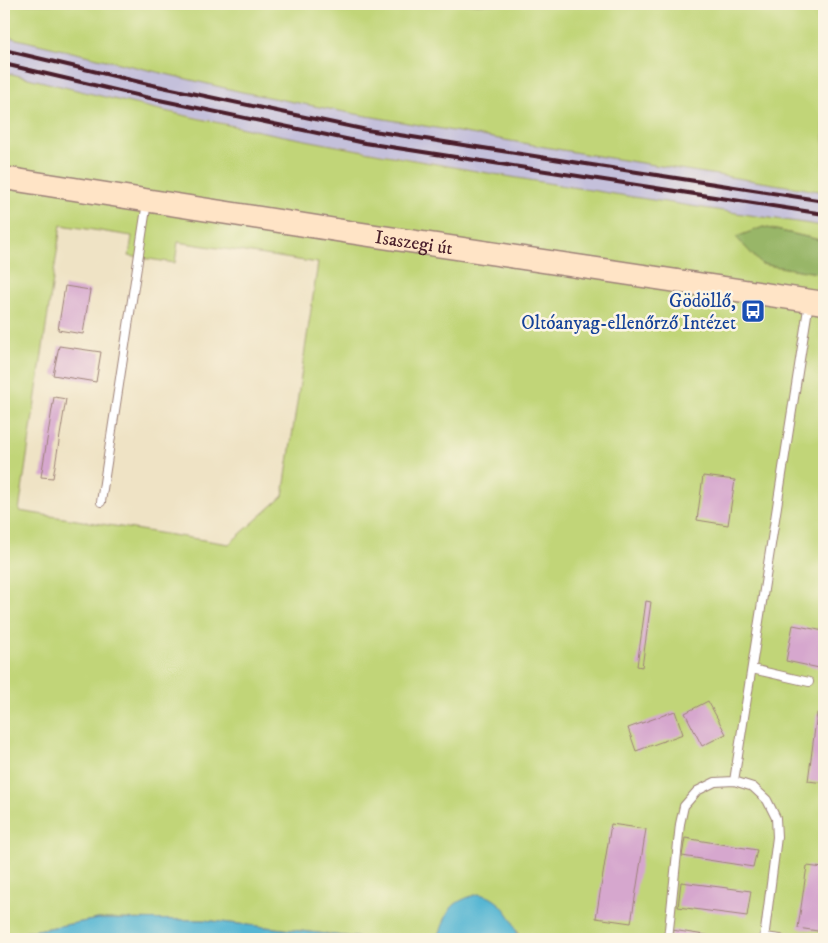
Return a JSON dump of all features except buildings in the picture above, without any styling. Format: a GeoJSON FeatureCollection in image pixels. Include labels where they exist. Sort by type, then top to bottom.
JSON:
{"type":"FeatureCollection","features":[{"type":"Feature","properties":{"kind":"main road","name":"Isaszegi út"},"geometry":{"type":"LineString","coordinates":[[4,178],[817,302]]}},
{"type":"Feature","properties":{"kind":"lane"},"geometry":{"type":"LineString","coordinates":[[101,502],[148,200]]}},
{"type":"Feature","properties":{"kind":"lane"},"geometry":{"type":"LineString","coordinates":[[734,781],[817,302]]}},
{"type":"Feature","properties":{"kind":"lane"},"geometry":{"type":"LineString","coordinates":[[752,669],[809,682]]}},
{"type":"Feature","properties":{"kind":"lane"},"geometry":{"type":"LineString","coordinates":[[668,939],[680,824],[684,806],[697,791],[715,782],[734,781],[753,787],[767,800],[776,818],[777,837],[765,938],[780,939]]}},
{"type":"Feature","properties":{"kind":"shaded area"},"geometry":{"type":"Polygon","coordinates":[[[4,36],[242,92],[350,113],[585,154],[824,192],[824,226],[619,196],[269,133],[113,99],[4,72],[4,36]]]}},
{"type":"Feature","properties":{"kind":"green space"},"geometry":{"type":"Polygon","coordinates":[[[4,4],[824,4],[824,192],[585,154],[242,92],[4,36],[4,4]]]}},
{"type":"Feature","properties":{"kind":"green space"},"geometry":{"type":"Polygon","coordinates":[[[4,72],[169,112],[338,146],[546,183],[824,226],[824,241],[763,227],[761,264],[824,274],[824,939],[518,939],[518,931],[450,909],[436,939],[371,939],[204,920],[98,919],[4,936],[4,72]],[[61,225],[19,511],[229,544],[283,496],[318,263],[178,242],[175,263],[129,256],[132,236],[61,225]]]}},
{"type":"Feature","properties":{"kind":"green space"},"geometry":{"type":"Polygon","coordinates":[[[763,227],[824,241],[824,274],[761,264],[736,237],[763,227]]]}},
{"type":"Feature","properties":{"kind":"water"},"geometry":{"type":"Polygon","coordinates":[[[478,894],[498,902],[506,911],[513,922],[518,939],[436,939],[452,907],[462,900],[478,894]]]}},
{"type":"Feature","properties":{"kind":"water"},"geometry":{"type":"Polygon","coordinates":[[[98,919],[204,920],[371,939],[4,939],[4,936],[98,919]]]}},
{"type":"Feature","properties":{"kind":"railway"},"geometry":{"type":"LineString","coordinates":[[4,50],[148,84],[367,130],[824,201]]}},
{"type":"Feature","properties":{"kind":"railway"},"geometry":{"type":"LineString","coordinates":[[4,64],[145,97],[365,143],[824,214]]}},
{"type":"Feature","properties":{"kind":"place","name":"Gödöllő, Oltóanyag-ellenőrző Intézet"},"geometry":{"type":"Point","coordinates":[753,311]}}]}
